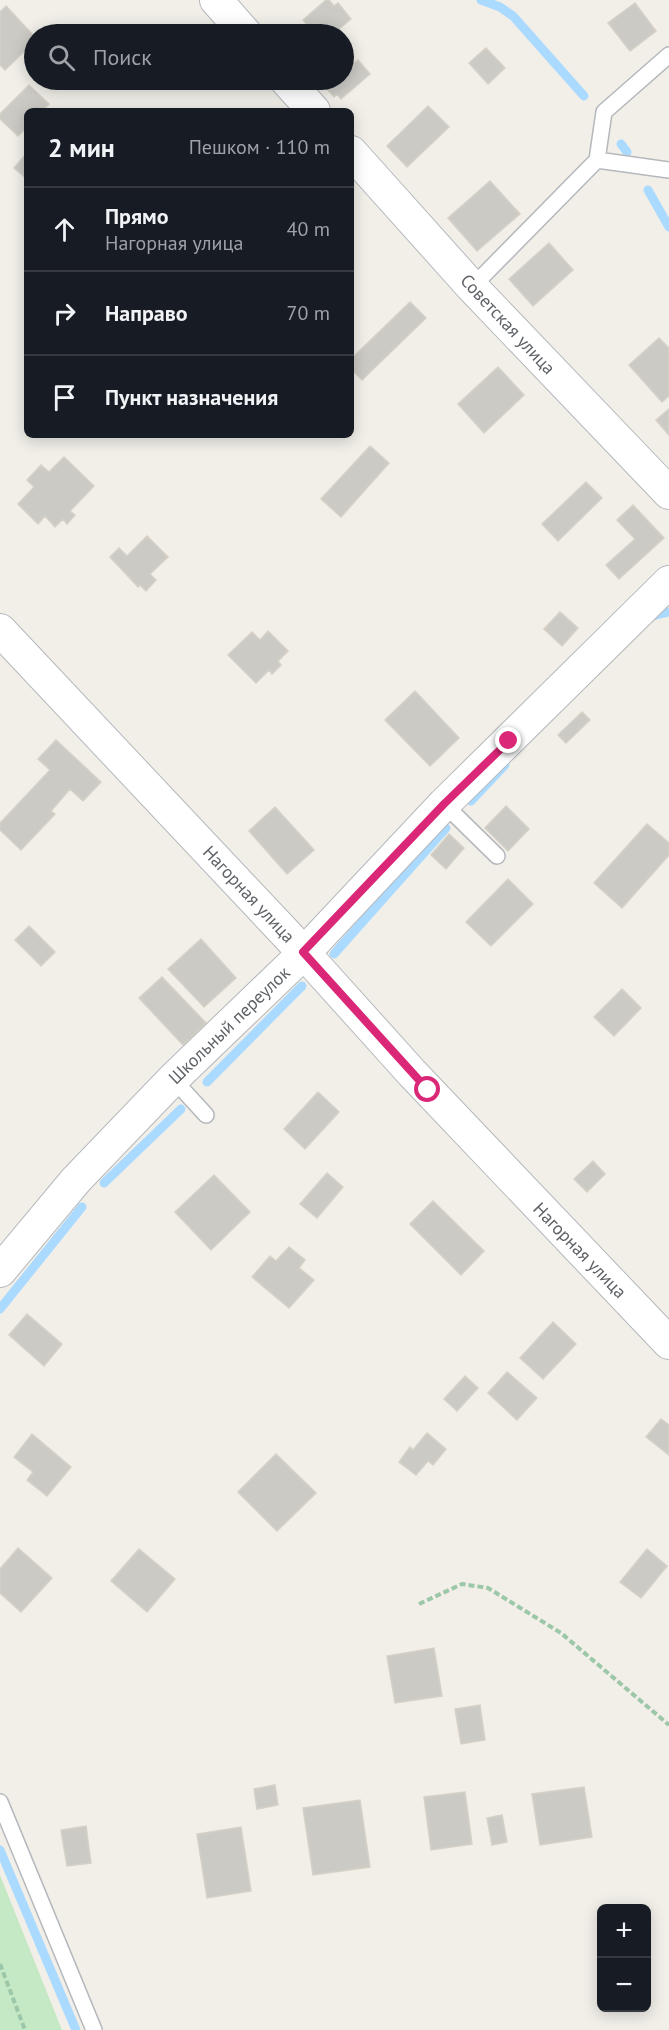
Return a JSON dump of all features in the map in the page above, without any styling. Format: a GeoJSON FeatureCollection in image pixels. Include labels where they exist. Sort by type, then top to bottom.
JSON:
{"type":"FeatureCollection","features":[{"type":"Feature","properties":{"kind":"street"},"geometry":{"type":"LineString","coordinates":[[221,2],[238,24]]}},
{"type":"Feature","properties":{"kind":"street"},"geometry":{"type":"LineString","coordinates":[[295,90],[311,108]]}},
{"type":"Feature","properties":{"kind":"street","name":"Советская улица"},"geometry":{"type":"LineString","coordinates":[[354,155],[472,287],[669,494]]}},
{"type":"Feature","properties":{"kind":"street","name":"Школьный переулок"},"geometry":{"type":"LineString","coordinates":[[0,1271],[76,1180],[173,1079],[303,952],[444,804],[669,582]]}},
{"type":"Feature","properties":{"kind":"street","name":"Нагорная улица"},"geometry":{"type":"LineString","coordinates":[[0,630],[303,952],[412,1073],[669,1343]]}},
{"type":"Feature","properties":{"kind":"lane"},"geometry":{"type":"LineString","coordinates":[[472,287],[597,160],[604,112],[669,55]]}},
{"type":"Feature","properties":{"kind":"lane"},"geometry":{"type":"LineString","coordinates":[[597,160],[669,170]]}},
{"type":"Feature","properties":{"kind":"lane"},"geometry":{"type":"LineString","coordinates":[[444,804],[497,856]]}},
{"type":"Feature","properties":{"kind":"lane"},"geometry":{"type":"LineString","coordinates":[[173,1079],[206,1114]]}},
{"type":"Feature","properties":{"kind":"lane"},"geometry":{"type":"LineString","coordinates":[[0,1802],[94,2030]]}},
{"type":"Feature","properties":{"kind":"path"},"geometry":{"type":"LineString","coordinates":[[419,1604],[462,1584],[488,1588],[561,1633],[669,1725]]}},
{"type":"Feature","properties":{"kind":"path"},"geometry":{"type":"LineString","coordinates":[[0,1964],[25,2030]]}},
{"type":"Feature","properties":{"kind":"green space"},"geometry":{"type":"Polygon","coordinates":[[[0,1875],[62,2030],[0,2030],[0,1875]]]}},
{"type":"Feature","properties":{"kind":"building"},"geometry":{"type":"Polygon","coordinates":[[[326,0],[334,6],[338,3],[351,19],[345,24],[306,24],[303,20],[326,0]]]}},
{"type":"Feature","properties":{"kind":"building"},"geometry":{"type":"Polygon","coordinates":[[[635,3],[656,31],[630,51],[608,23],[635,3]]]}},
{"type":"Feature","properties":{"kind":"building"},"geometry":{"type":"Polygon","coordinates":[[[6,6],[24,25],[24,52],[5,70],[0,65],[0,12],[6,6]]]}},
{"type":"Feature","properties":{"kind":"building"},"geometry":{"type":"Polygon","coordinates":[[[486,48],[505,68],[488,84],[469,63],[486,48]]]}},
{"type":"Feature","properties":{"kind":"building"},"geometry":{"type":"Polygon","coordinates":[[[358,60],[370,74],[354,88],[354,63],[358,60]]]}},
{"type":"Feature","properties":{"kind":"building"},"geometry":{"type":"Polygon","coordinates":[[[24,90],[34,90],[49,104],[45,108],[24,108],[24,130],[18,136],[0,119],[0,114],[24,90]]]}},
{"type":"Feature","properties":{"kind":"building"},"geometry":{"type":"Polygon","coordinates":[[[328,90],[351,90],[341,99],[337,94],[334,97],[328,90]]]}},
{"type":"Feature","properties":{"kind":"building"},"geometry":{"type":"Polygon","coordinates":[[[428,106],[449,127],[407,167],[387,146],[428,106]]]}},
{"type":"Feature","properties":{"kind":"building"},"geometry":{"type":"Polygon","coordinates":[[[24,156],[24,176],[14,168],[24,156]]]}},
{"type":"Feature","properties":{"kind":"building"},"geometry":{"type":"Polygon","coordinates":[[[490,181],[520,214],[477,251],[448,218],[490,181]]]}},
{"type":"Feature","properties":{"kind":"building"},"geometry":{"type":"Polygon","coordinates":[[[549,243],[573,270],[533,306],[509,279],[549,243]]]}},
{"type":"Feature","properties":{"kind":"building"},"geometry":{"type":"Polygon","coordinates":[[[410,302],[426,318],[362,380],[354,372],[354,356],[410,302]]]}},
{"type":"Feature","properties":{"kind":"building"},"geometry":{"type":"Polygon","coordinates":[[[659,338],[669,348],[669,396],[662,402],[629,365],[659,338]]]}},
{"type":"Feature","properties":{"kind":"building"},"geometry":{"type":"Polygon","coordinates":[[[498,367],[524,395],[484,433],[458,404],[498,367]]]}},
{"type":"Feature","properties":{"kind":"building"},"geometry":{"type":"Polygon","coordinates":[[[669,409],[669,435],[656,420],[669,409]]]}},
{"type":"Feature","properties":{"kind":"building"},"geometry":{"type":"Polygon","coordinates":[[[370,446],[389,463],[341,517],[321,499],[370,446]]]}},
{"type":"Feature","properties":{"kind":"building"},"geometry":{"type":"Polygon","coordinates":[[[64,457],[94,486],[70,511],[75,515],[67,524],[63,519],[55,527],[45,516],[38,524],[18,504],[34,487],[27,480],[41,465],[49,472],[64,457]]]}},
{"type":"Feature","properties":{"kind":"building"},"geometry":{"type":"Polygon","coordinates":[[[586,482],[602,498],[558,541],[542,524],[586,482]]]}},
{"type":"Feature","properties":{"kind":"building"},"geometry":{"type":"Polygon","coordinates":[[[633,505],[664,538],[619,579],[606,565],[635,539],[617,520],[633,505]]]}},
{"type":"Feature","properties":{"kind":"building"},"geometry":{"type":"Polygon","coordinates":[[[147,536],[168,557],[150,574],[156,580],[146,591],[140,585],[138,587],[110,557],[119,548],[127,556],[147,536]]]}},
{"type":"Feature","properties":{"kind":"building"},"geometry":{"type":"Polygon","coordinates":[[[560,612],[578,628],[562,646],[544,629],[560,612]]]}},
{"type":"Feature","properties":{"kind":"building"},"geometry":{"type":"Polygon","coordinates":[[[268,631],[288,651],[278,661],[281,665],[272,674],[269,670],[256,683],[228,655],[252,632],[260,640],[268,631]]]}},
{"type":"Feature","properties":{"kind":"building"},"geometry":{"type":"Polygon","coordinates":[[[415,691],[459,738],[430,766],[385,720],[415,691]]]}},
{"type":"Feature","properties":{"kind":"building"},"geometry":{"type":"Polygon","coordinates":[[[582,712],[590,720],[566,743],[558,735],[582,712]]]}},
{"type":"Feature","properties":{"kind":"building"},"geometry":{"type":"Polygon","coordinates":[[[56,740],[101,782],[83,801],[70,789],[51,811],[55,814],[21,850],[0,830],[0,823],[50,770],[38,759],[56,740]]]}},
{"type":"Feature","properties":{"kind":"building"},"geometry":{"type":"Polygon","coordinates":[[[506,806],[529,829],[508,851],[485,828],[506,806]]]}},
{"type":"Feature","properties":{"kind":"building"},"geometry":{"type":"Polygon","coordinates":[[[275,807],[314,850],[287,874],[249,831],[275,807]]]}},
{"type":"Feature","properties":{"kind":"building"},"geometry":{"type":"Polygon","coordinates":[[[647,824],[669,843],[669,855],[622,908],[594,883],[647,824]]]}},
{"type":"Feature","properties":{"kind":"building"},"geometry":{"type":"Polygon","coordinates":[[[449,834],[464,848],[446,869],[431,855],[449,834]]]}},
{"type":"Feature","properties":{"kind":"building"},"geometry":{"type":"Polygon","coordinates":[[[508,879],[533,904],[491,946],[466,922],[508,879]]]}},
{"type":"Feature","properties":{"kind":"building"},"geometry":{"type":"Polygon","coordinates":[[[29,926],[55,952],[41,966],[15,940],[29,926]]]}},
{"type":"Feature","properties":{"kind":"building"},"geometry":{"type":"Polygon","coordinates":[[[201,939],[236,978],[204,1007],[168,969],[201,939]]]}},
{"type":"Feature","properties":{"kind":"building"},"geometry":{"type":"Polygon","coordinates":[[[162,977],[206,1023],[183,1045],[139,998],[162,977]]]}},
{"type":"Feature","properties":{"kind":"building"},"geometry":{"type":"Polygon","coordinates":[[[622,989],[641,1008],[614,1036],[594,1017],[622,989]]]}},
{"type":"Feature","properties":{"kind":"building"},"geometry":{"type":"Polygon","coordinates":[[[318,1092],[339,1112],[305,1149],[284,1129],[318,1092]]]}},
{"type":"Feature","properties":{"kind":"building"},"geometry":{"type":"Polygon","coordinates":[[[593,1161],[605,1174],[587,1192],[574,1179],[593,1161]]]}},
{"type":"Feature","properties":{"kind":"building"},"geometry":{"type":"Polygon","coordinates":[[[327,1173],[343,1187],[317,1218],[300,1204],[327,1173]]]}},
{"type":"Feature","properties":{"kind":"building"},"geometry":{"type":"Polygon","coordinates":[[[214,1175],[250,1212],[211,1250],[175,1212],[214,1175]]]}},
{"type":"Feature","properties":{"kind":"building"},"geometry":{"type":"Polygon","coordinates":[[[433,1201],[484,1251],[461,1275],[410,1224],[433,1201]]]}},
{"type":"Feature","properties":{"kind":"building"},"geometry":{"type":"Polygon","coordinates":[[[289,1247],[305,1260],[299,1268],[314,1280],[289,1308],[252,1277],[270,1256],[276,1261],[289,1247]]]}},
{"type":"Feature","properties":{"kind":"building"},"geometry":{"type":"Polygon","coordinates":[[[27,1314],[62,1344],[44,1366],[9,1335],[27,1314]]]}},
{"type":"Feature","properties":{"kind":"building"},"geometry":{"type":"Polygon","coordinates":[[[553,1322],[576,1344],[543,1379],[520,1358],[553,1322]]]}},
{"type":"Feature","properties":{"kind":"building"},"geometry":{"type":"Polygon","coordinates":[[[507,1372],[537,1398],[517,1420],[488,1393],[507,1372]]]}},
{"type":"Feature","properties":{"kind":"building"},"geometry":{"type":"Polygon","coordinates":[[[465,1376],[478,1388],[457,1411],[444,1399],[465,1376]]]}},
{"type":"Feature","properties":{"kind":"building"},"geometry":{"type":"Polygon","coordinates":[[[661,1419],[669,1425],[669,1455],[646,1437],[661,1419]]]}},
{"type":"Feature","properties":{"kind":"building"},"geometry":{"type":"Polygon","coordinates":[[[427,1433],[446,1449],[433,1465],[428,1461],[416,1475],[399,1462],[410,1447],[413,1450],[427,1433]]]}},
{"type":"Feature","properties":{"kind":"building"},"geometry":{"type":"Polygon","coordinates":[[[32,1434],[71,1467],[47,1496],[27,1480],[33,1472],[14,1457],[32,1434]]]}},
{"type":"Feature","properties":{"kind":"building"},"geometry":{"type":"Polygon","coordinates":[[[276,1454],[316,1493],[277,1531],[238,1492],[276,1454]]]}},
{"type":"Feature","properties":{"kind":"building"},"geometry":{"type":"Polygon","coordinates":[[[18,1548],[52,1578],[21,1612],[0,1593],[0,1569],[18,1548]]]}},
{"type":"Feature","properties":{"kind":"building"},"geometry":{"type":"Polygon","coordinates":[[[139,1549],[175,1579],[147,1612],[111,1581],[139,1549]]]}},
{"type":"Feature","properties":{"kind":"building"},"geometry":{"type":"Polygon","coordinates":[[[647,1549],[667,1566],[641,1598],[620,1582],[647,1549]]]}},
{"type":"Feature","properties":{"kind":"building"},"geometry":{"type":"Polygon","coordinates":[[[434,1648],[442,1696],[395,1703],[387,1656],[434,1648]]]}},
{"type":"Feature","properties":{"kind":"building"},"geometry":{"type":"Polygon","coordinates":[[[480,1705],[485,1740],[461,1744],[455,1709],[480,1705]]]}},
{"type":"Feature","properties":{"kind":"building"},"geometry":{"type":"Polygon","coordinates":[[[275,1785],[278,1805],[257,1809],[254,1789],[275,1785]]]}},
{"type":"Feature","properties":{"kind":"building"},"geometry":{"type":"Polygon","coordinates":[[[584,1787],[592,1837],[540,1845],[532,1794],[584,1787]]]}},
{"type":"Feature","properties":{"kind":"building"},"geometry":{"type":"Polygon","coordinates":[[[465,1792],[472,1844],[431,1850],[424,1797],[465,1792]]]}},
{"type":"Feature","properties":{"kind":"building"},"geometry":{"type":"Polygon","coordinates":[[[360,1800],[370,1867],[313,1875],[303,1808],[360,1800]]]}},
{"type":"Feature","properties":{"kind":"building"},"geometry":{"type":"Polygon","coordinates":[[[502,1815],[507,1842],[492,1845],[487,1818],[502,1815]]]}},
{"type":"Feature","properties":{"kind":"building"},"geometry":{"type":"Polygon","coordinates":[[[86,1826],[91,1863],[67,1866],[61,1830],[86,1826]]]}},
{"type":"Feature","properties":{"kind":"building"},"geometry":{"type":"Polygon","coordinates":[[[241,1827],[251,1891],[207,1898],[197,1834],[241,1827]]]}},
{"type":"Feature","properties":{"kind":"waterway"},"geometry":{"type":"LineString","coordinates":[[481,0],[500,7],[513,16],[584,96]]}},
{"type":"Feature","properties":{"kind":"waterway"},"geometry":{"type":"LineString","coordinates":[[621,144],[627,152]]}},
{"type":"Feature","properties":{"kind":"waterway"},"geometry":{"type":"LineString","coordinates":[[648,190],[669,227]]}},
{"type":"Feature","properties":{"kind":"waterway"},"geometry":{"type":"LineString","coordinates":[[647,617],[669,612]]}},
{"type":"Feature","properties":{"kind":"waterway"},"geometry":{"type":"LineString","coordinates":[[471,801],[505,765]]}},
{"type":"Feature","properties":{"kind":"waterway"},"geometry":{"type":"LineString","coordinates":[[334,954],[446,828]]}},
{"type":"Feature","properties":{"kind":"waterway"},"geometry":{"type":"LineString","coordinates":[[207,1082],[302,986]]}},
{"type":"Feature","properties":{"kind":"waterway"},"geometry":{"type":"LineString","coordinates":[[104,1183],[181,1109]]}},
{"type":"Feature","properties":{"kind":"waterway"},"geometry":{"type":"LineString","coordinates":[[0,1309],[82,1207]]}},
{"type":"Feature","properties":{"kind":"waterway"},"geometry":{"type":"LineString","coordinates":[[0,1850],[76,2030]]}},
{"type":"Feature","properties":{"kind":"route"},"geometry":{"type":"LineString","coordinates":[[428,1090],[303,952],[444,804],[509,741]]}}]}
